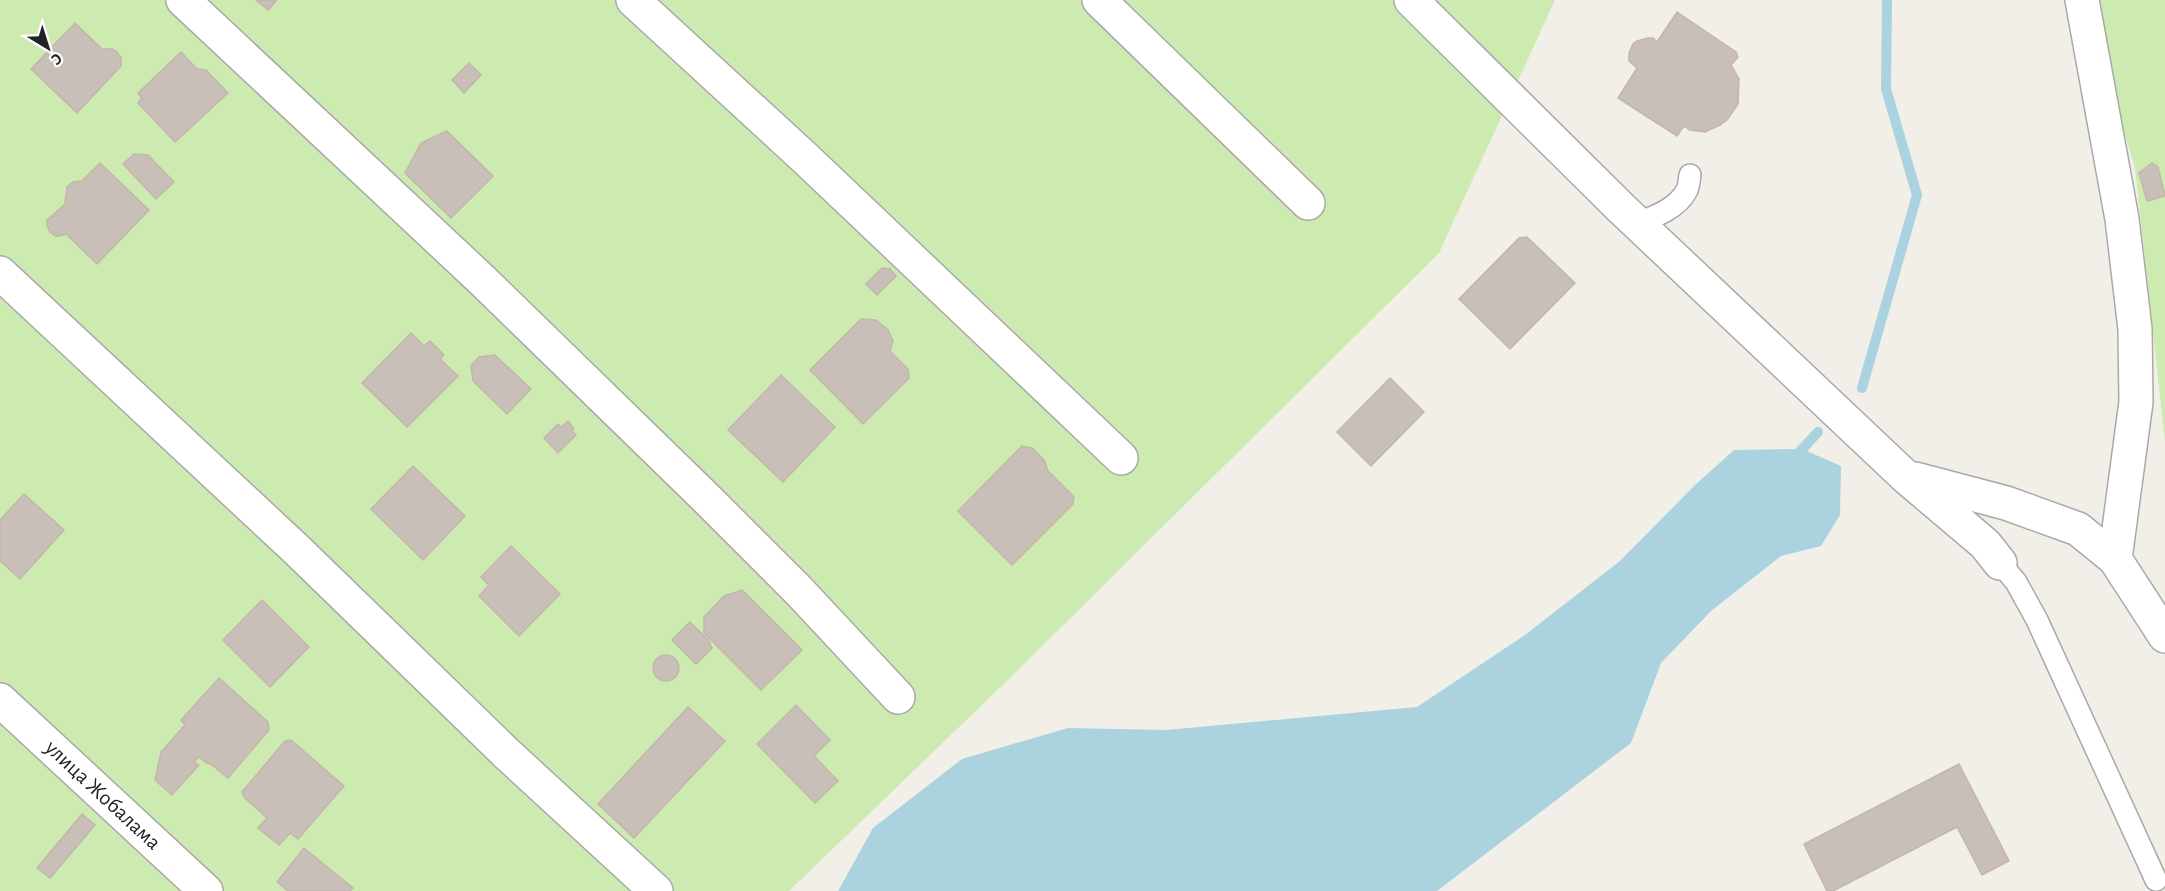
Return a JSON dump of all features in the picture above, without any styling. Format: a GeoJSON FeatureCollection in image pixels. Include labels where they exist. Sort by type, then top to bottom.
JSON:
{"type":"FeatureCollection","features":[{"type":"Feature","properties":{"kind":"street"},"geometry":{"type":"LineString","coordinates":[[183,0],[482,280],[705,497],[799,591],[898,697]]}},
{"type":"Feature","properties":{"kind":"street"},"geometry":{"type":"LineString","coordinates":[[633,0],[805,158],[1121,458]]}},
{"type":"Feature","properties":{"kind":"street"},"geometry":{"type":"LineString","coordinates":[[1099,0],[1308,203]]}},
{"type":"Feature","properties":{"kind":"street"},"geometry":{"type":"LineString","coordinates":[[1411,0],[1637,223],[1907,478],[1985,544],[2000,563]]}},
{"type":"Feature","properties":{"kind":"street"},"geometry":{"type":"LineString","coordinates":[[2082,0],[2122,219],[2135,329],[2136,402],[2115,559]]}},
{"type":"Feature","properties":{"kind":"street"},"geometry":{"type":"LineString","coordinates":[[0,273],[289,542],[505,752],[656,891]]}},
{"type":"Feature","properties":{"kind":"street"},"geometry":{"type":"LineString","coordinates":[[1907,478],[1928,481],[2006,503],[2078,529],[2115,559],[2165,636]]}},
{"type":"Feature","properties":{"kind":"street","name":"улица Жобалама"},"geometry":{"type":"LineString","coordinates":[[0,700],[206,891]]}},
{"type":"Feature","properties":{"kind":"lane"},"geometry":{"type":"LineString","coordinates":[[1637,223],[1658,216],[1678,201],[1688,190],[1690,175]]}},
{"type":"Feature","properties":{"kind":"lane"},"geometry":{"type":"LineString","coordinates":[[2000,563],[2016,582],[2037,620],[2156,880]]}},
{"type":"Feature","properties":{"kind":"green space"},"geometry":{"type":"Polygon","coordinates":[[[0,0],[1555,0],[1439,253],[1011,677],[789,891],[0,891],[0,0]]]}},
{"type":"Feature","properties":{"kind":"green space"},"geometry":{"type":"Polygon","coordinates":[[[2085,0],[2165,0],[2165,442],[2135,168],[2085,0]]]}},
{"type":"Feature","properties":{"kind":"water"},"geometry":{"type":"Polygon","coordinates":[[[1802,449],[1841,466],[1840,515],[1821,546],[1781,556],[1711,611],[1661,663],[1631,743],[1437,891],[838,891],[873,828],[962,759],[1068,728],[1166,730],[1417,707],[1525,635],[1620,561],[1695,485],[1734,450],[1802,449]]]}},
{"type":"Feature","properties":{"kind":"building"},"geometry":{"type":"Polygon","coordinates":[[[256,0],[277,0],[268,10],[256,0]]]}},
{"type":"Feature","properties":{"kind":"building"},"geometry":{"type":"Polygon","coordinates":[[[1677,12],[1736,52],[1738,57],[1731,65],[1739,79],[1738,104],[1727,120],[1705,132],[1690,130],[1684,126],[1677,136],[1618,98],[1637,68],[1629,61],[1629,53],[1633,44],[1648,38],[1653,38],[1657,42],[1677,12]]]}},
{"type":"Feature","properties":{"kind":"building"},"geometry":{"type":"Polygon","coordinates":[[[75,23],[102,49],[112,49],[121,58],[121,66],[77,113],[31,69],[75,23]]]}},
{"type":"Feature","properties":{"kind":"building"},"geometry":{"type":"Polygon","coordinates":[[[181,52],[197,69],[206,70],[228,93],[175,142],[138,103],[142,98],[138,93],[181,52]]]}},
{"type":"Feature","properties":{"kind":"building"},"geometry":{"type":"Polygon","coordinates":[[[469,63],[481,75],[464,93],[452,80],[469,63]]]}},
{"type":"Feature","properties":{"kind":"building"},"geometry":{"type":"Polygon","coordinates":[[[447,131],[493,176],[451,218],[405,173],[421,143],[447,131]]]}},
{"type":"Feature","properties":{"kind":"building"},"geometry":{"type":"Polygon","coordinates":[[[134,154],[148,155],[174,182],[156,199],[123,164],[134,154]]]}},
{"type":"Feature","properties":{"kind":"building"},"geometry":{"type":"Polygon","coordinates":[[[100,163],[149,210],[97,264],[66,234],[55,236],[50,232],[47,220],[65,204],[67,187],[73,182],[82,181],[100,163]]]}},
{"type":"Feature","properties":{"kind":"building"},"geometry":{"type":"Polygon","coordinates":[[[2152,163],[2158,167],[2165,196],[2147,201],[2139,173],[2152,163]]]}},
{"type":"Feature","properties":{"kind":"building"},"geometry":{"type":"Polygon","coordinates":[[[1527,237],[1575,283],[1510,349],[1459,299],[1519,238],[1527,237]]]}},
{"type":"Feature","properties":{"kind":"building"},"geometry":{"type":"Polygon","coordinates":[[[882,268],[890,269],[896,276],[877,295],[866,284],[882,268]]]}},
{"type":"Feature","properties":{"kind":"building"},"geometry":{"type":"Polygon","coordinates":[[[861,319],[876,320],[888,330],[893,341],[890,351],[908,369],[909,378],[863,424],[810,370],[861,319]]]}},
{"type":"Feature","properties":{"kind":"building"},"geometry":{"type":"Polygon","coordinates":[[[411,333],[424,346],[430,341],[444,355],[440,359],[458,376],[407,427],[362,383],[411,333]]]}},
{"type":"Feature","properties":{"kind":"building"},"geometry":{"type":"Polygon","coordinates":[[[495,355],[531,389],[507,414],[473,381],[471,366],[479,357],[495,355]]]}},
{"type":"Feature","properties":{"kind":"building"},"geometry":{"type":"Polygon","coordinates":[[[781,375],[835,427],[783,482],[728,430],[781,375]]]}},
{"type":"Feature","properties":{"kind":"building"},"geometry":{"type":"Polygon","coordinates":[[[1390,378],[1424,412],[1371,466],[1337,432],[1390,378]]]}},
{"type":"Feature","properties":{"kind":"building"},"geometry":{"type":"Polygon","coordinates":[[[568,421],[576,435],[558,453],[544,438],[558,424],[561,427],[568,421]]]}},
{"type":"Feature","properties":{"kind":"building"},"geometry":{"type":"Polygon","coordinates":[[[1022,446],[1032,448],[1044,460],[1048,471],[1074,497],[1073,504],[1012,565],[958,511],[1022,446]]]}},
{"type":"Feature","properties":{"kind":"building"},"geometry":{"type":"Polygon","coordinates":[[[413,466],[465,516],[423,560],[371,509],[413,466]]]}},
{"type":"Feature","properties":{"kind":"building"},"geometry":{"type":"Polygon","coordinates":[[[24,494],[64,530],[20,579],[0,561],[0,520],[24,494]]]}},
{"type":"Feature","properties":{"kind":"building"},"geometry":{"type":"Polygon","coordinates":[[[511,546],[560,594],[519,636],[479,596],[489,585],[481,577],[511,546]]]}},
{"type":"Feature","properties":{"kind":"building"},"geometry":{"type":"Polygon","coordinates":[[[742,590],[802,650],[761,690],[704,633],[704,617],[724,596],[742,590]]]}},
{"type":"Feature","properties":{"kind":"building"},"geometry":{"type":"Polygon","coordinates":[[[262,600],[309,647],[270,687],[223,640],[262,600]]]}},
{"type":"Feature","properties":{"kind":"building"},"geometry":{"type":"Polygon","coordinates":[[[690,622],[709,641],[712,648],[696,664],[672,640],[690,622]]]}},
{"type":"Feature","properties":{"kind":"building"},"geometry":{"type":"Polygon","coordinates":[[[666,655],[675,659],[679,668],[675,677],[666,681],[657,677],[653,668],[657,659],[666,655]]]}},
{"type":"Feature","properties":{"kind":"building"},"geometry":{"type":"Polygon","coordinates":[[[219,678],[268,722],[269,730],[228,778],[199,757],[194,762],[199,765],[172,795],[155,780],[161,752],[185,725],[181,720],[219,678]]]}},
{"type":"Feature","properties":{"kind":"building"},"geometry":{"type":"Polygon","coordinates":[[[796,705],[830,740],[814,756],[838,781],[815,803],[757,744],[796,705]]]}},
{"type":"Feature","properties":{"kind":"building"},"geometry":{"type":"Polygon","coordinates":[[[688,707],[725,741],[634,838],[598,804],[688,707]]]}},
{"type":"Feature","properties":{"kind":"building"},"geometry":{"type":"Polygon","coordinates":[[[291,740],[344,786],[298,839],[290,833],[279,845],[258,828],[267,818],[244,797],[242,792],[285,741],[291,740]]]}},
{"type":"Feature","properties":{"kind":"building"},"geometry":{"type":"Polygon","coordinates":[[[1959,764],[2009,861],[1982,875],[1957,827],[1833,891],[1827,891],[1804,844],[1959,764]]]}},
{"type":"Feature","properties":{"kind":"building"},"geometry":{"type":"Polygon","coordinates":[[[82,814],[95,825],[50,878],[37,868],[82,814]]]}},
{"type":"Feature","properties":{"kind":"building"},"geometry":{"type":"Polygon","coordinates":[[[304,848],[353,888],[350,891],[288,891],[277,882],[304,848]]]}},
{"type":"Feature","properties":{"kind":"waterway"},"geometry":{"type":"LineString","coordinates":[[1862,388],[1917,195],[1886,89],[1887,0]]}},
{"type":"Feature","properties":{"kind":"waterway"},"geometry":{"type":"LineString","coordinates":[[1794,458],[1818,432]]}}]}
